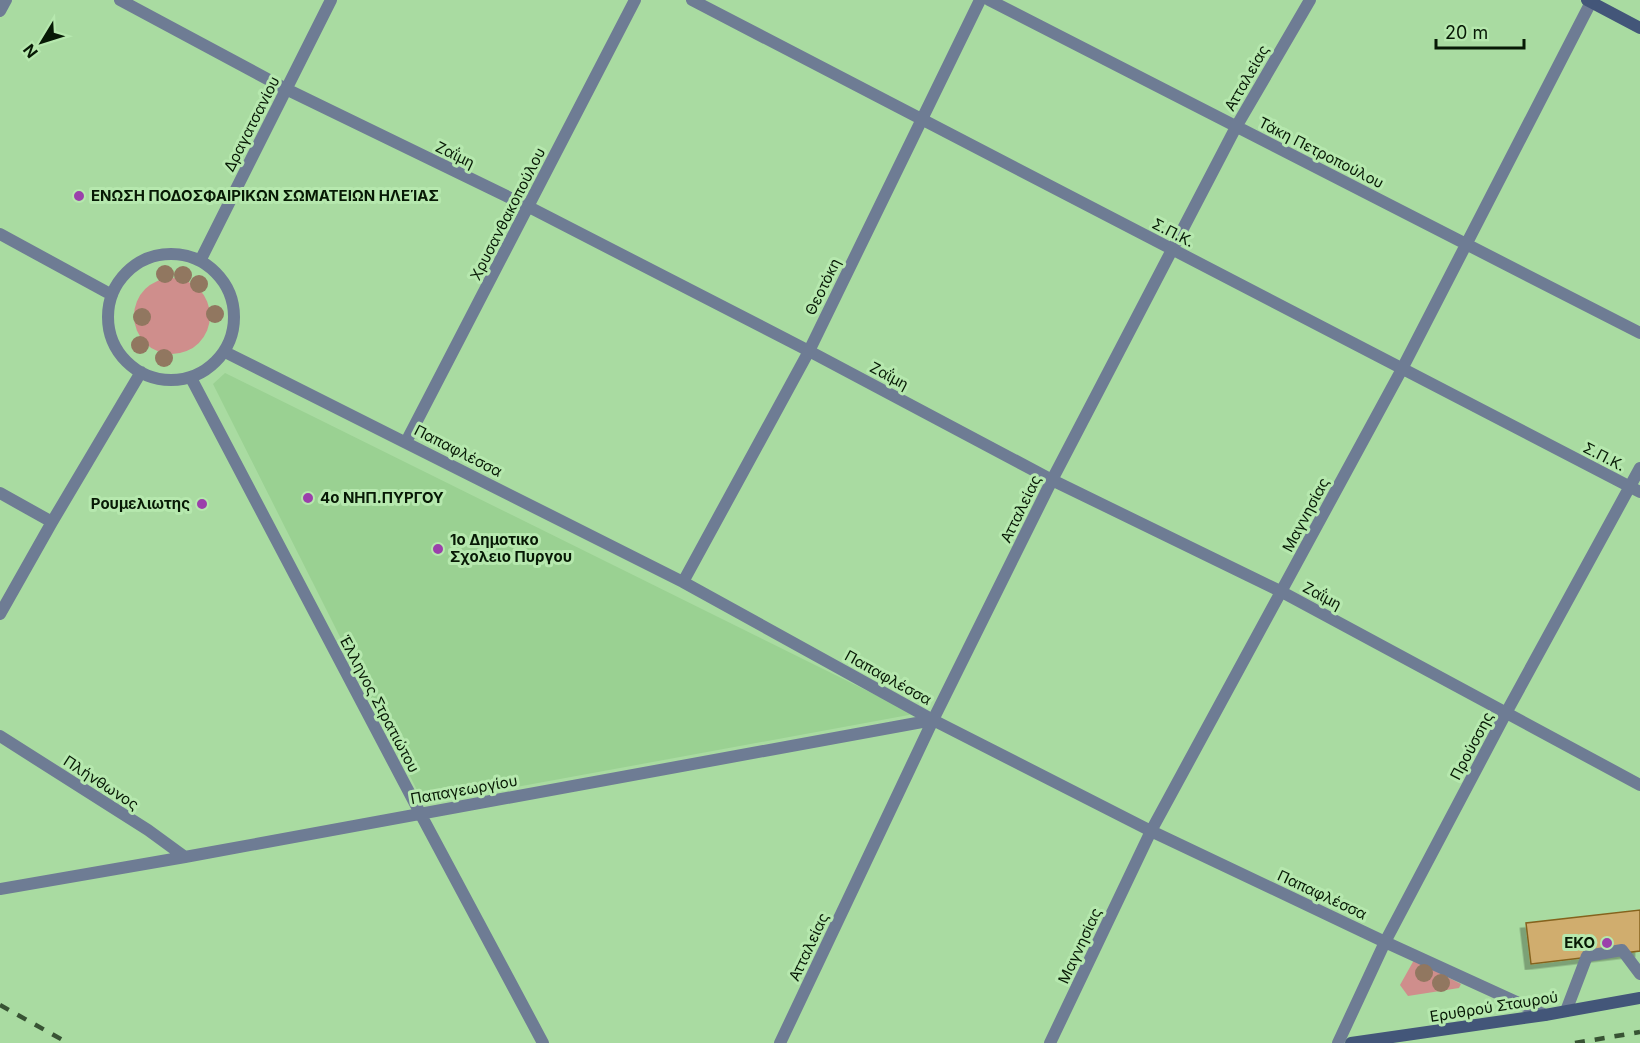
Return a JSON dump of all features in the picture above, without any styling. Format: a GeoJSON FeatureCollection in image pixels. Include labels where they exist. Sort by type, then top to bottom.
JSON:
{"type":"FeatureCollection","features":[{"type":"Feature","properties":{"kind":"main road"},"geometry":{"type":"LineString","coordinates":[[1589,1],[1640,28]]}},
{"type":"Feature","properties":{"kind":"main road","name":"Ερυθρού Σταυρού"},"geometry":{"type":"LineString","coordinates":[[1351,1043],[1545,1015],[1640,998]]}},
{"type":"Feature","properties":{"kind":"street"},"geometry":{"type":"LineString","coordinates":[[0,11],[6,0]]}},
{"type":"Feature","properties":{"kind":"street","name":"Ζαΐμη"},"geometry":{"type":"LineString","coordinates":[[120,0],[286,88],[529,207],[809,351],[1052,480],[1282,592],[1640,785]]}},
{"type":"Feature","properties":{"kind":"street","name":"Δραγατσανίου"},"geometry":{"type":"LineString","coordinates":[[200,261],[331,0]]}},
{"type":"Feature","properties":{"kind":"street","name":"Χρυσανθακοπούλου"},"geometry":{"type":"LineString","coordinates":[[406,442],[635,0]]}},
{"type":"Feature","properties":{"kind":"street","name":"Σ.Π.Κ."},"geometry":{"type":"LineString","coordinates":[[692,0],[1635,489]]}},
{"type":"Feature","properties":{"kind":"street","name":"Θεοτόκη"},"geometry":{"type":"LineString","coordinates":[[683,582],[809,351],[980,0]]}},
{"type":"Feature","properties":{"kind":"street","name":"Τάκη Πετροπούλου"},"geometry":{"type":"LineString","coordinates":[[989,0],[1640,333]]}},
{"type":"Feature","properties":{"kind":"street","name":"Ατταλείας"},"geometry":{"type":"LineString","coordinates":[[780,1043],[933,720],[1052,480],[1236,127],[1310,0]]}},
{"type":"Feature","properties":{"kind":"street","name":"Μαγνησίας"},"geometry":{"type":"LineString","coordinates":[[1050,1043],[1151,831],[1402,369],[1589,1]]}},
{"type":"Feature","properties":{"kind":"street"},"geometry":{"type":"LineString","coordinates":[[0,234],[112,295]]}},
{"type":"Feature","properties":{"kind":"street"},"geometry":{"type":"LineString","coordinates":[[179,255],[200,261],[214,271],[225,284],[232,301],[235,318],[232,336],[225,352],[214,365],[191,378],[167,381],[133,368],[119,353],[110,335],[108,315],[112,295],[122,277],[138,263],[158,256],[179,255]]}},
{"type":"Feature","properties":{"kind":"street","name":"Παπαφλέσσα"},"geometry":{"type":"LineString","coordinates":[[225,352],[683,582],[933,720],[1151,831],[1545,1015]]}},
{"type":"Feature","properties":{"kind":"street"},"geometry":{"type":"LineString","coordinates":[[0,614],[141,372]]}},
{"type":"Feature","properties":{"kind":"street","name":"Έλληνος Στρατιώτου"},"geometry":{"type":"LineString","coordinates":[[191,378],[543,1043]]}},
{"type":"Feature","properties":{"kind":"street","name":"Προύσσης"},"geometry":{"type":"LineString","coordinates":[[1338,1043],[1385,942],[1506,713],[1635,489],[1640,468]]}},
{"type":"Feature","properties":{"kind":"street"},"geometry":{"type":"LineString","coordinates":[[0,494],[52,522]]}},
{"type":"Feature","properties":{"kind":"street","name":"Παπαγεωργίου"},"geometry":{"type":"LineString","coordinates":[[0,889],[933,720]]}},
{"type":"Feature","properties":{"kind":"street","name":"Πλήνθωνος"},"geometry":{"type":"LineString","coordinates":[[0,736],[148,830],[185,857]]}},
{"type":"Feature","properties":{"kind":"street"},"geometry":{"type":"LineString","coordinates":[[1566,1011],[1587,956],[1622,950],[1640,974]]}},
{"type":"Feature","properties":{"kind":"shaded area"},"geometry":{"type":"Polygon","coordinates":[[[165,278],[179,278],[193,284],[204,295],[210,309],[207,331],[199,343],[179,354],[165,354],[151,348],[140,337],[134,323],[134,309],[140,295],[151,284],[165,278]]]}},
{"type":"Feature","properties":{"kind":"shaded area","name":"1ο Δημοτικο Σχολειο Πυργου"},"geometry":{"type":"Polygon","coordinates":[[[225,373],[914,714],[424,804],[213,384],[225,373]]]}},
{"type":"Feature","properties":{"kind":"shaded area"},"geometry":{"type":"Polygon","coordinates":[[[1414,960],[1461,984],[1459,988],[1408,996],[1400,985],[1414,960]]]}},
{"type":"Feature","properties":{"kind":"building"},"geometry":{"type":"Polygon","coordinates":[[[1640,910],[1640,951],[1531,964],[1526,923],[1640,910]]]}},
{"type":"Feature","properties":{"kind":"railway"},"geometry":{"type":"LineString","coordinates":[[0,1005],[68,1043]]}},
{"type":"Feature","properties":{"kind":"railway"},"geometry":{"type":"LineString","coordinates":[[1575,1043],[1640,1032]]}},
{"type":"Feature","properties":{"kind":"place","name":"ΕΝΩΣΗ ΠΟΔΟΣΦΑΙΡΙΚΩΝ ΣΩΜΑΤΕΙΩΝ ΗΛΕΊΑΣ"},"geometry":{"type":"Point","coordinates":[79,196]}},
{"type":"Feature","properties":{"kind":"place","name":"4ο ΝΗΠ.ΠΥΡΓΟΥ"},"geometry":{"type":"Point","coordinates":[308,498]}},
{"type":"Feature","properties":{"kind":"place","name":"Ρουμελιωτης"},"geometry":{"type":"Point","coordinates":[202,504]}},
{"type":"Feature","properties":{"kind":"place","name":"1ο Δημοτικο Σχολειο Πυργου"},"geometry":{"type":"Point","coordinates":[438,549]}},
{"type":"Feature","properties":{"kind":"place","name":"EKO"},"geometry":{"type":"Point","coordinates":[1607,943]}}]}
